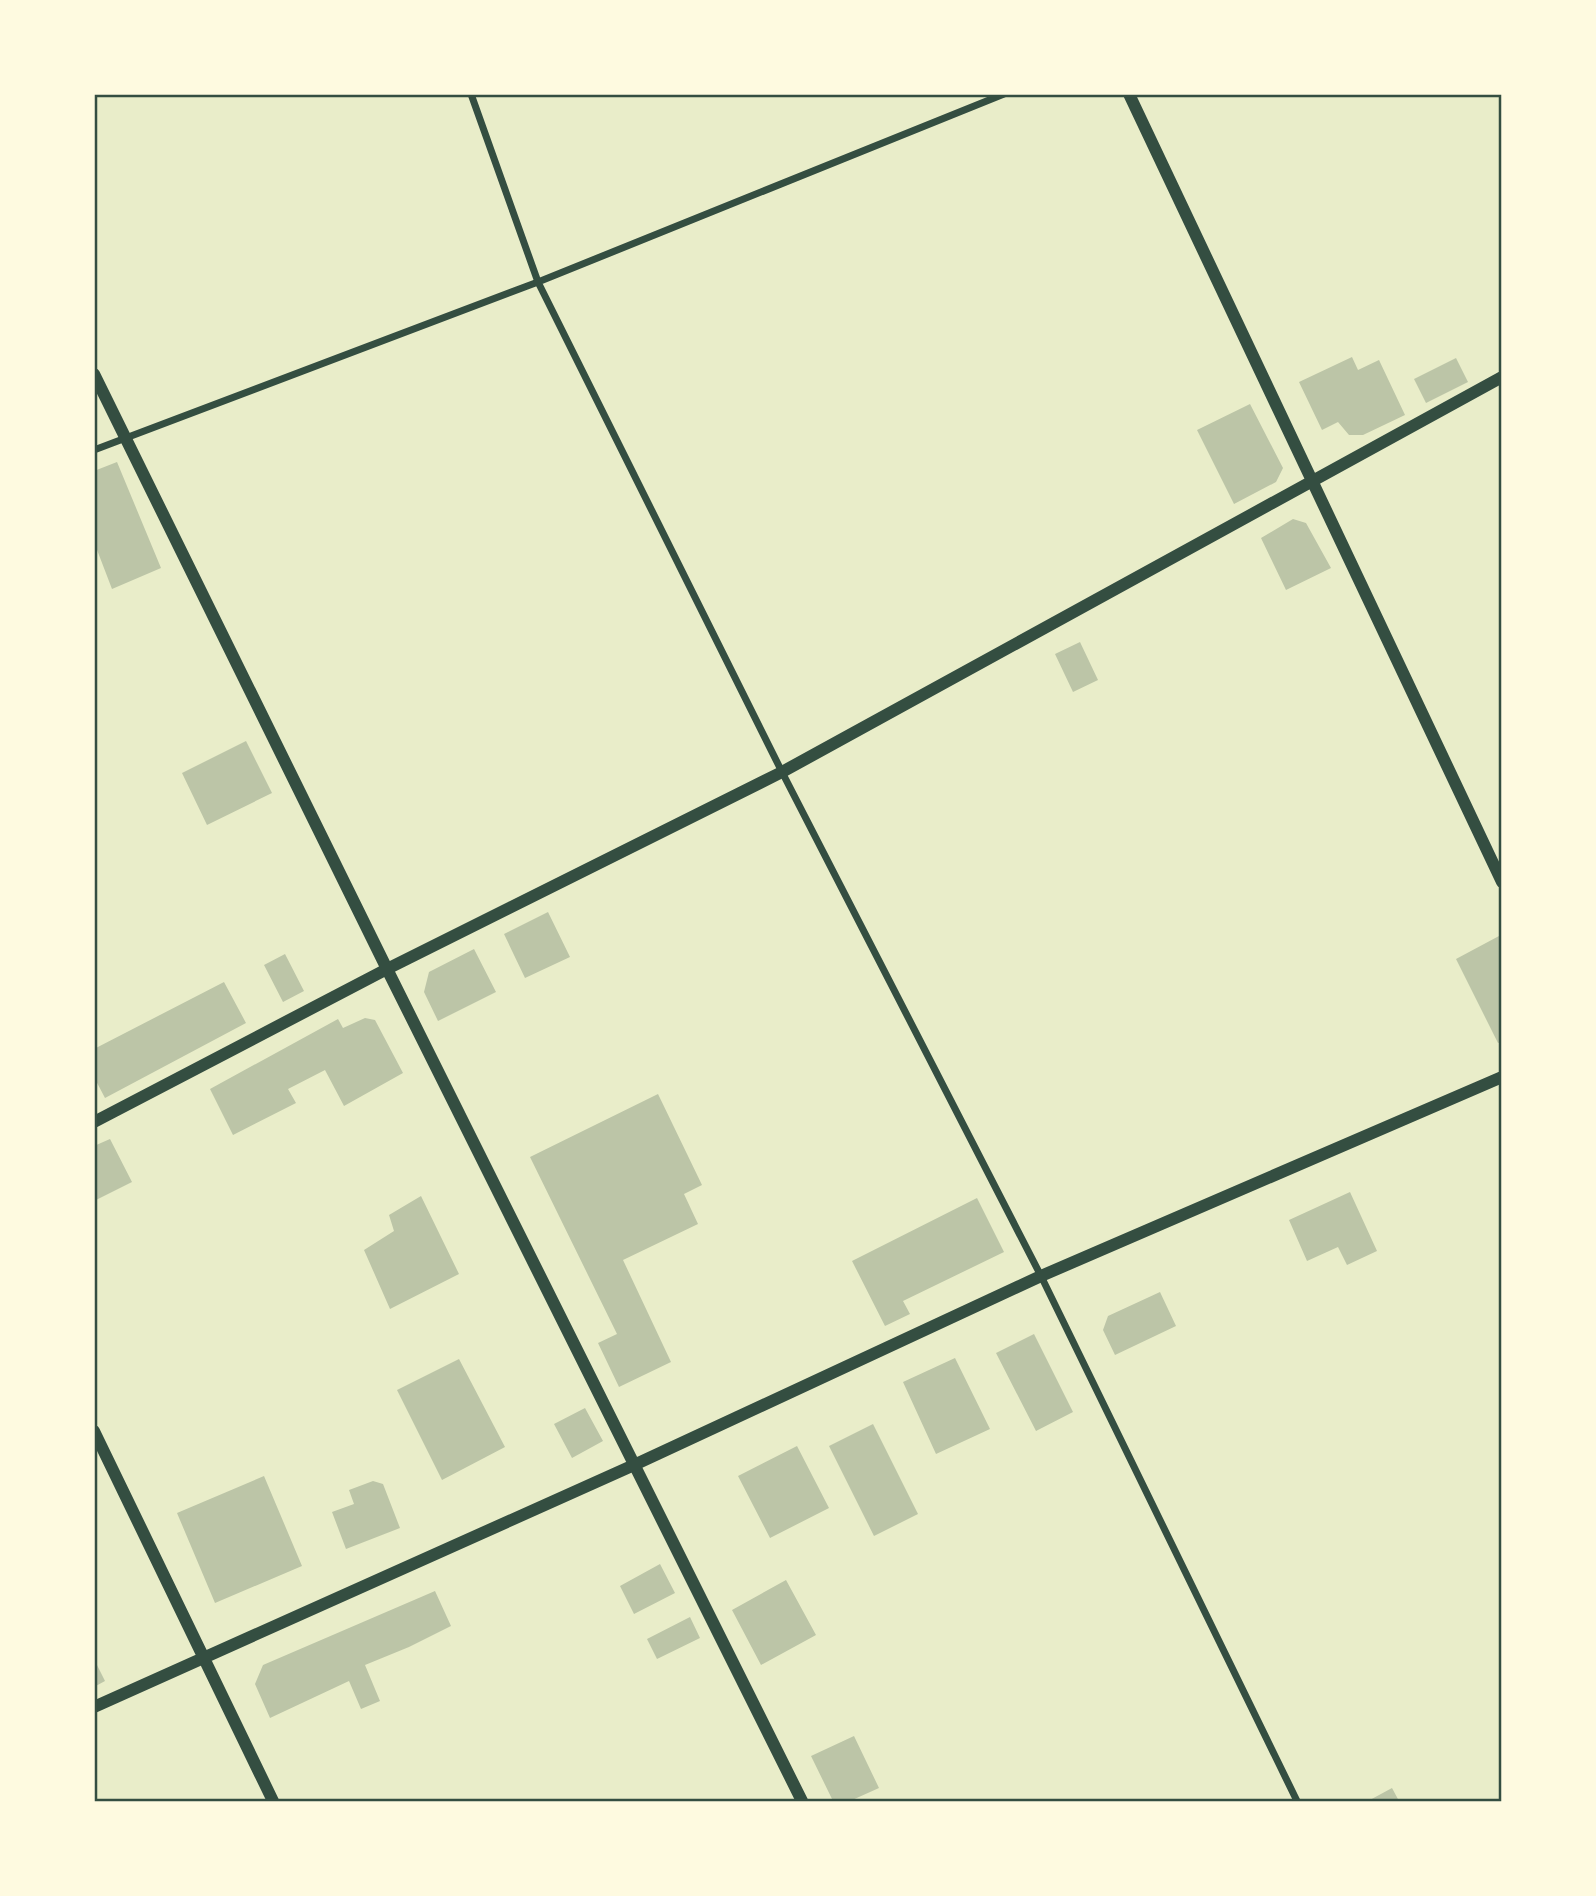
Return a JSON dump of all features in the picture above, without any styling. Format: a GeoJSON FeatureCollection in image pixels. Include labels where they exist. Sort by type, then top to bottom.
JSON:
{"type":"FeatureCollection","features":[{"type":"Feature","properties":{"kind":"street"},"geometry":{"type":"LineString","coordinates":[[471,94],[538,282],[782,772],[1041,1276],[1297,1801]]}},
{"type":"Feature","properties":{"kind":"street"},"geometry":{"type":"LineString","coordinates":[[94,450],[538,282],[1004,94]]}},
{"type":"Feature","properties":{"kind":"street"},"geometry":{"type":"LineString","coordinates":[[1129,94],[1502,882]]}},
{"type":"Feature","properties":{"kind":"street"},"geometry":{"type":"LineString","coordinates":[[94,374],[802,1801]]}},
{"type":"Feature","properties":{"kind":"street"},"geometry":{"type":"LineString","coordinates":[[94,1122],[387,968],[782,772],[1502,377]]}},
{"type":"Feature","properties":{"kind":"street"},"geometry":{"type":"LineString","coordinates":[[94,1707],[634,1465],[1041,1276],[1502,1077]]}},
{"type":"Feature","properties":{"kind":"street"},"geometry":{"type":"LineString","coordinates":[[94,1432],[274,1801]]}},
{"type":"Feature","properties":{"kind":"building"},"geometry":{"type":"Polygon","coordinates":[[[1352,357],[1358,370],[1379,360],[1405,415],[1363,435],[1349,435],[1338,422],[1322,430],[1299,382],[1352,357]]]}},
{"type":"Feature","properties":{"kind":"building"},"geometry":{"type":"Polygon","coordinates":[[[1456,358],[1468,382],[1426,403],[1414,379],[1456,358]]]}},
{"type":"Feature","properties":{"kind":"building"},"geometry":{"type":"Polygon","coordinates":[[[1250,404],[1283,468],[1276,482],[1234,504],[1197,430],[1250,404]]]}},
{"type":"Feature","properties":{"kind":"building"},"geometry":{"type":"Polygon","coordinates":[[[117,462],[161,568],[112,589],[94,542],[94,471],[117,462]]]}},
{"type":"Feature","properties":{"kind":"building"},"geometry":{"type":"Polygon","coordinates":[[[1293,519],[1306,523],[1331,568],[1286,590],[1261,538],[1293,519]]]}},
{"type":"Feature","properties":{"kind":"building"},"geometry":{"type":"Polygon","coordinates":[[[1080,642],[1098,680],[1073,692],[1055,654],[1080,642]]]}},
{"type":"Feature","properties":{"kind":"building"},"geometry":{"type":"Polygon","coordinates":[[[246,741],[272,793],[207,825],[182,773],[246,741]]]}},
{"type":"Feature","properties":{"kind":"building"},"geometry":{"type":"Polygon","coordinates":[[[548,912],[570,957],[525,978],[504,934],[548,912]]]}},
{"type":"Feature","properties":{"kind":"building"},"geometry":{"type":"Polygon","coordinates":[[[1499,936],[1502,941],[1502,1042],[1498,1043],[1456,959],[1499,936]]]}},
{"type":"Feature","properties":{"kind":"building"},"geometry":{"type":"Polygon","coordinates":[[[474,949],[496,992],[438,1021],[424,992],[429,972],[474,949]]]}},
{"type":"Feature","properties":{"kind":"building"},"geometry":{"type":"Polygon","coordinates":[[[285,954],[304,991],[283,1002],[264,965],[285,954]]]}},
{"type":"Feature","properties":{"kind":"building"},"geometry":{"type":"Polygon","coordinates":[[[224,982],[246,1023],[105,1098],[94,1077],[94,1049],[224,982]]]}},
{"type":"Feature","properties":{"kind":"building"},"geometry":{"type":"Polygon","coordinates":[[[365,1018],[375,1020],[403,1073],[344,1106],[325,1070],[288,1089],[296,1103],[233,1135],[210,1089],[338,1019],[343,1028],[365,1018]]]}},
{"type":"Feature","properties":{"kind":"building"},"geometry":{"type":"Polygon","coordinates":[[[658,1094],[702,1185],[684,1194],[698,1224],[623,1260],[671,1362],[619,1387],[598,1343],[617,1334],[530,1157],[658,1094]]]}},
{"type":"Feature","properties":{"kind":"building"},"geometry":{"type":"Polygon","coordinates":[[[110,1139],[132,1182],[94,1201],[94,1146],[110,1139]]]}},
{"type":"Feature","properties":{"kind":"building"},"geometry":{"type":"Polygon","coordinates":[[[1350,1192],[1377,1251],[1347,1265],[1338,1247],[1307,1261],[1289,1220],[1350,1192]]]}},
{"type":"Feature","properties":{"kind":"building"},"geometry":{"type":"Polygon","coordinates":[[[421,1196],[459,1274],[390,1309],[364,1250],[394,1231],[389,1215],[421,1196]]]}},
{"type":"Feature","properties":{"kind":"building"},"geometry":{"type":"Polygon","coordinates":[[[977,1198],[1004,1252],[903,1301],[910,1314],[885,1326],[852,1261],[977,1198]]]}},
{"type":"Feature","properties":{"kind":"building"},"geometry":{"type":"Polygon","coordinates":[[[1160,1292],[1176,1326],[1115,1355],[1103,1330],[1108,1316],[1160,1292]]]}},
{"type":"Feature","properties":{"kind":"building"},"geometry":{"type":"Polygon","coordinates":[[[1034,1334],[1073,1412],[1036,1431],[996,1353],[1034,1334]]]}},
{"type":"Feature","properties":{"kind":"building"},"geometry":{"type":"Polygon","coordinates":[[[955,1358],[990,1429],[936,1454],[903,1382],[955,1358]]]}},
{"type":"Feature","properties":{"kind":"building"},"geometry":{"type":"Polygon","coordinates":[[[459,1359],[505,1447],[442,1480],[397,1390],[459,1359]]]}},
{"type":"Feature","properties":{"kind":"building"},"geometry":{"type":"Polygon","coordinates":[[[585,1408],[603,1441],[572,1458],[554,1424],[585,1408]]]}},
{"type":"Feature","properties":{"kind":"building"},"geometry":{"type":"Polygon","coordinates":[[[873,1424],[918,1514],[874,1536],[829,1446],[873,1424]]]}},
{"type":"Feature","properties":{"kind":"building"},"geometry":{"type":"Polygon","coordinates":[[[797,1446],[829,1508],[770,1538],[738,1476],[797,1446]]]}},
{"type":"Feature","properties":{"kind":"building"},"geometry":{"type":"Polygon","coordinates":[[[264,1476],[302,1566],[215,1603],[177,1513],[264,1476]]]}},
{"type":"Feature","properties":{"kind":"building"},"geometry":{"type":"Polygon","coordinates":[[[373,1481],[383,1484],[400,1528],[346,1549],[332,1512],[354,1504],[349,1490],[373,1481]]]}},
{"type":"Feature","properties":{"kind":"building"},"geometry":{"type":"Polygon","coordinates":[[[660,1564],[675,1593],[634,1614],[620,1586],[660,1564]]]}},
{"type":"Feature","properties":{"kind":"building"},"geometry":{"type":"Polygon","coordinates":[[[786,1580],[816,1635],[761,1665],[732,1610],[786,1580]]]}},
{"type":"Feature","properties":{"kind":"building"},"geometry":{"type":"Polygon","coordinates":[[[435,1591],[451,1626],[365,1665],[380,1701],[361,1709],[349,1681],[270,1718],[255,1684],[263,1665],[435,1591]]]}},
{"type":"Feature","properties":{"kind":"building"},"geometry":{"type":"Polygon","coordinates":[[[690,1617],[700,1638],[657,1659],[647,1639],[690,1617]]]}},
{"type":"Feature","properties":{"kind":"building"},"geometry":{"type":"Polygon","coordinates":[[[94,1659],[105,1681],[94,1687],[94,1659]]]}},
{"type":"Feature","properties":{"kind":"building"},"geometry":{"type":"Polygon","coordinates":[[[854,1736],[879,1788],[850,1801],[833,1801],[811,1756],[854,1736]]]}},
{"type":"Feature","properties":{"kind":"building"},"geometry":{"type":"Polygon","coordinates":[[[1392,1788],[1399,1801],[1368,1801],[1392,1788]]]}}]}
